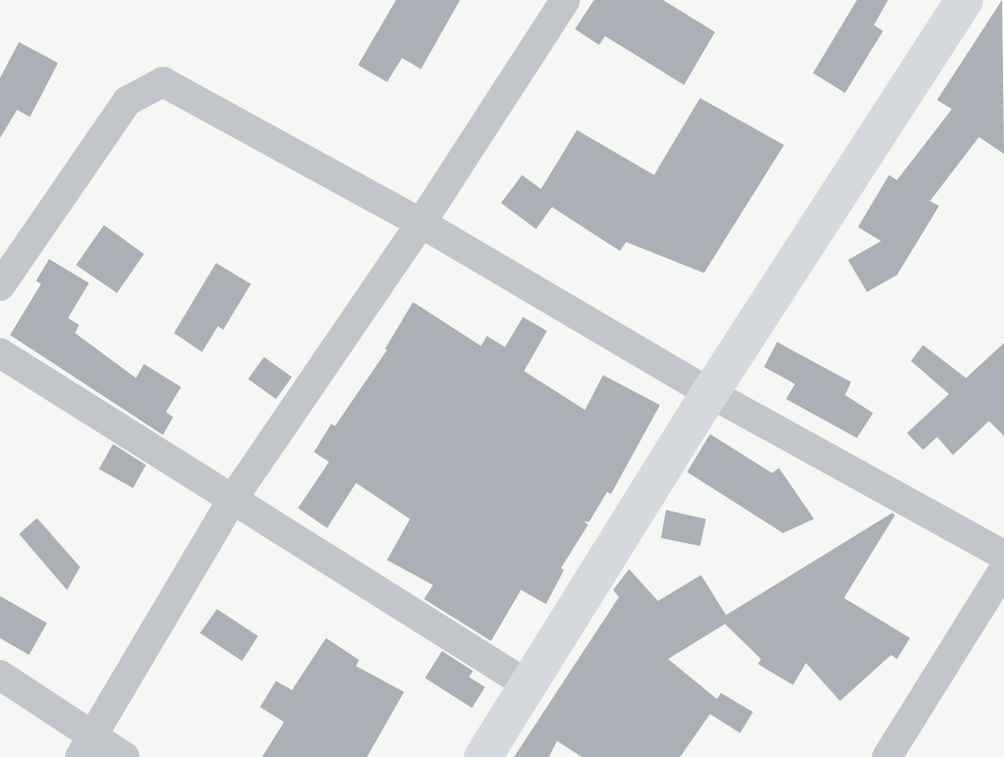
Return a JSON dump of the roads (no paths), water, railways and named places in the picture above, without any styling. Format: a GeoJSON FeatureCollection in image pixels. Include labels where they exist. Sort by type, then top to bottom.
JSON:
{"type":"FeatureCollection","features":[{"type":"Feature","properties":{"kind":"street"},"geometry":{"type":"LineString","coordinates":[[85,747],[234,498],[421,223],[565,0]]}},
{"type":"Feature","properties":{"kind":"street"},"geometry":{"type":"LineString","coordinates":[[483,757],[710,393],[964,0]]}},
{"type":"Feature","properties":{"kind":"street"},"geometry":{"type":"LineString","coordinates":[[0,286],[127,101],[163,82],[421,223],[710,393],[1004,555]]}},
{"type":"Feature","properties":{"kind":"street"},"geometry":{"type":"LineString","coordinates":[[0,353],[528,685]]}},
{"type":"Feature","properties":{"kind":"street"},"geometry":{"type":"LineString","coordinates":[[887,757],[1004,569]]}},
{"type":"Feature","properties":{"kind":"street"},"geometry":{"type":"LineString","coordinates":[[0,675],[85,747],[125,757]]}}]}
